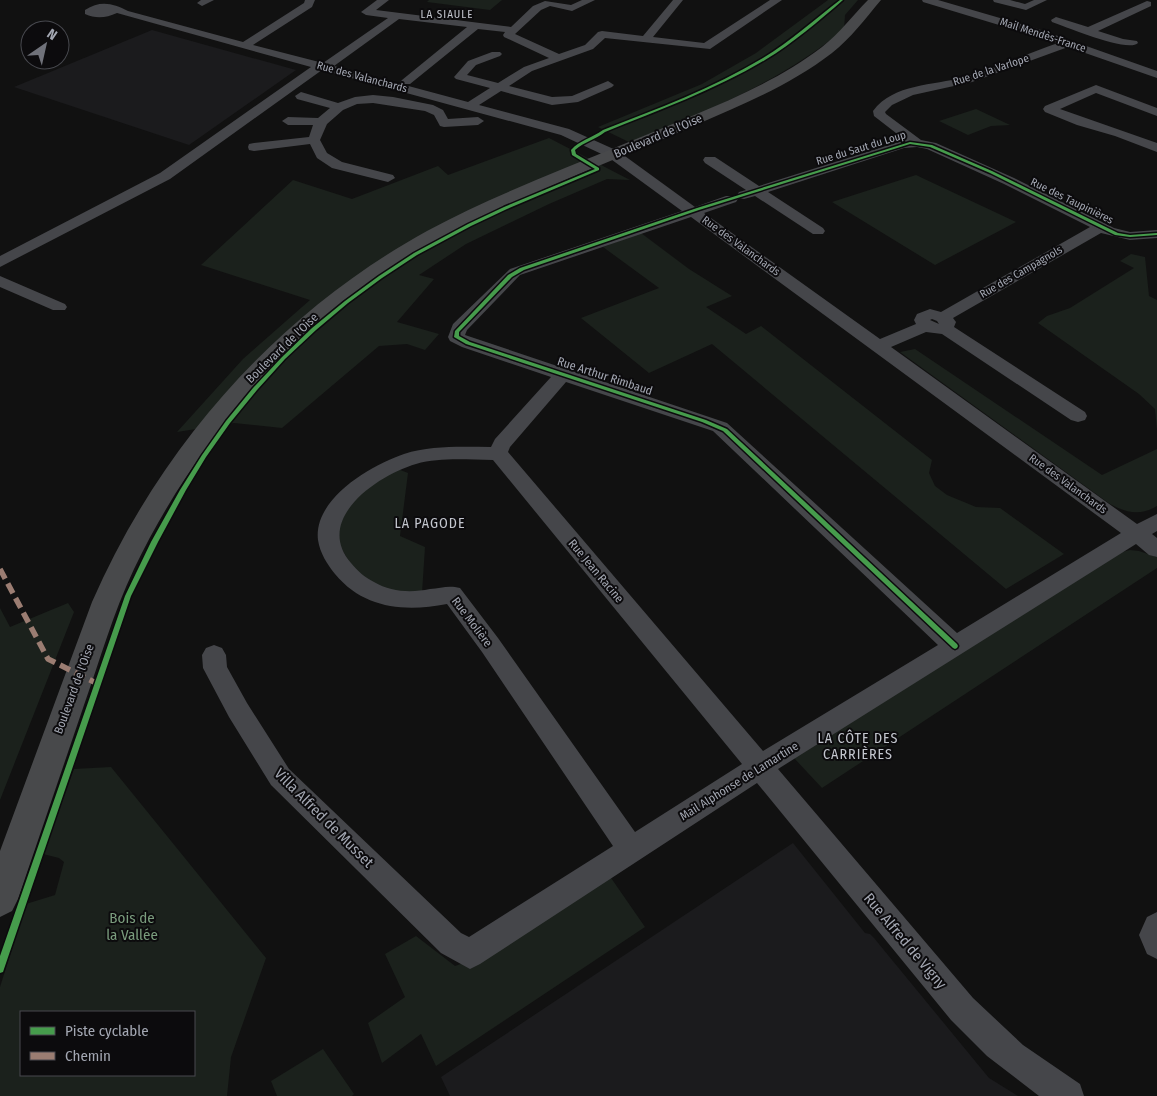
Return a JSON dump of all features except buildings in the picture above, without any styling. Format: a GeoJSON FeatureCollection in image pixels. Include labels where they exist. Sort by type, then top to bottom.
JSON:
{"type":"FeatureCollection","features":[{"type":"Feature","properties":{"kind":"main road"},"geometry":{"type":"LineString","coordinates":[[851,29],[854,9],[863,0]]}},
{"type":"Feature","properties":{"kind":"main road","name":"Boulevard de l'Oise"},"geometry":{"type":"LineString","coordinates":[[0,899],[113,585],[146,519],[194,444],[264,362],[331,302],[378,268],[429,237],[480,210],[710,114],[767,87],[826,50],[851,29],[875,0]]}},
{"type":"Feature","properties":{"kind":"street"},"geometry":{"type":"LineString","coordinates":[[245,46],[308,5],[310,0]]}},
{"type":"Feature","properties":{"kind":"street"},"geometry":{"type":"LineString","coordinates":[[384,0],[366,12],[513,30]]}},
{"type":"Feature","properties":{"kind":"street"},"geometry":{"type":"LineString","coordinates":[[559,58],[508,35],[537,8],[549,3],[572,8],[590,0]]}},
{"type":"Feature","properties":{"kind":"street"},"geometry":{"type":"LineString","coordinates":[[645,40],[678,0]]}},
{"type":"Feature","properties":{"kind":"street"},"geometry":{"type":"LineString","coordinates":[[470,106],[528,69],[589,47],[602,34],[706,48],[776,0]]}},
{"type":"Feature","properties":{"kind":"street","name":"Mail Mendès-France"},"geometry":{"type":"LineString","coordinates":[[927,0],[1067,42],[1157,74]]}},
{"type":"Feature","properties":{"kind":"street"},"geometry":{"type":"LineString","coordinates":[[998,0],[1026,7],[1042,0]]}},
{"type":"Feature","properties":{"kind":"street"},"geometry":{"type":"LineString","coordinates":[[1133,0],[1152,5]]}},
{"type":"Feature","properties":{"kind":"street"},"geometry":{"type":"LineString","coordinates":[[967,11],[980,4]]}},
{"type":"Feature","properties":{"kind":"street","name":"Rue des Valanchards"},"geometry":{"type":"LineString","coordinates":[[90,5],[113,9],[565,132],[613,154],[700,209],[878,346],[1151,535]]}},
{"type":"Feature","properties":{"kind":"street"},"geometry":{"type":"LineString","coordinates":[[1067,42],[1152,5]]}},
{"type":"Feature","properties":{"kind":"street"},"geometry":{"type":"LineString","coordinates":[[0,262],[165,176],[323,66],[358,45],[397,16]]}},
{"type":"Feature","properties":{"kind":"street"},"geometry":{"type":"LineString","coordinates":[[1056,20],[1124,43],[1133,43]]}},
{"type":"Feature","properties":{"kind":"street"},"geometry":{"type":"LineString","coordinates":[[406,82],[476,25]]}},
{"type":"Feature","properties":{"kind":"street","name":"Rue de la Varlope"},"geometry":{"type":"LineString","coordinates":[[917,143],[880,116],[879,111],[887,102],[915,90],[967,80],[1067,42]]}},
{"type":"Feature","properties":{"kind":"street"},"geometry":{"type":"LineString","coordinates":[[496,54],[472,63],[460,77],[552,101],[574,99],[608,85]]}},
{"type":"Feature","properties":{"kind":"street"},"geometry":{"type":"LineString","coordinates":[[1145,70],[1157,66]]}},
{"type":"Feature","properties":{"kind":"street"},"geometry":{"type":"LineString","coordinates":[[1157,112],[1096,89],[1049,108],[1081,122],[1119,133],[1157,148]]}},
{"type":"Feature","properties":{"kind":"street"},"geometry":{"type":"LineString","coordinates":[[301,96],[339,107]]}},
{"type":"Feature","properties":{"kind":"street"},"geometry":{"type":"LineString","coordinates":[[388,178],[337,165],[322,155],[314,140],[321,122],[339,107],[355,101],[373,99],[429,108],[439,113],[444,123],[478,121]]}},
{"type":"Feature","properties":{"kind":"street"},"geometry":{"type":"LineString","coordinates":[[288,121],[321,122]]}},
{"type":"Feature","properties":{"kind":"street"},"geometry":{"type":"LineString","coordinates":[[254,147],[314,140]]}},
{"type":"Feature","properties":{"kind":"street","name":"Rue du Saut du Loup"},"geometry":{"type":"LineString","coordinates":[[700,209],[903,144],[917,143],[931,146],[1009,180]]}},
{"type":"Feature","properties":{"kind":"street"},"geometry":{"type":"LineString","coordinates":[[710,160],[744,195],[818,231]]}},
{"type":"Feature","properties":{"kind":"street","name":"Rue des Taupinières"},"geometry":{"type":"LineString","coordinates":[[1009,180],[1100,227],[1130,236],[1157,234]]}},
{"type":"Feature","properties":{"kind":"street","name":"Rue Arthur Rimbaud"},"geometry":{"type":"LineString","coordinates":[[700,209],[515,272],[456,332],[456,337],[468,343],[704,421],[725,430],[955,646]]}},
{"type":"Feature","properties":{"kind":"street","name":"Rue des Campagnols"},"geometry":{"type":"LineString","coordinates":[[878,346],[926,326],[922,320],[926,315],[934,314],[944,322],[1100,227]]}},
{"type":"Feature","properties":{"kind":"street"},"geometry":{"type":"LineString","coordinates":[[0,281],[59,307]]}},
{"type":"Feature","properties":{"kind":"street"},"geometry":{"type":"LineString","coordinates":[[944,322],[1078,416]]}},
{"type":"Feature","properties":{"kind":"street"},"geometry":{"type":"LineString","coordinates":[[498,452],[502,444],[563,374]]}},
{"type":"Feature","properties":{"kind":"street","name":"Rue Jean Racine"},"geometry":{"type":"LineString","coordinates":[[498,452],[760,768]]}},
{"type":"Feature","properties":{"kind":"street","name":"Rue Molière"},"geometry":{"type":"LineString","coordinates":[[498,452],[412,458],[390,466],[364,480],[347,495],[335,513],[330,532],[333,555],[338,564],[355,582],[380,594],[410,600],[452,594],[631,849]]}},
{"type":"Feature","properties":{"kind":"street","name":"Mail Alphonse de Lamartine"},"geometry":{"type":"LineString","coordinates":[[470,954],[631,849],[955,646],[1151,535]]}},
{"type":"Feature","properties":{"kind":"street","name":"Villa Alfred de Musset"},"geometry":{"type":"LineString","coordinates":[[214,655],[215,668],[233,702],[265,756],[280,777],[451,943],[470,954]]}},
{"type":"Feature","properties":{"kind":"street","name":"Rue Alfred de Vigny"},"geometry":{"type":"LineString","coordinates":[[760,768],[978,1027],[1035,1076],[1068,1096]]}},
{"type":"Feature","properties":{"kind":"street"},"geometry":{"type":"LineString","coordinates":[[1157,927],[1154,935],[1157,944]]}},
{"type":"Feature","properties":{"kind":"shaded area"},"geometry":{"type":"Polygon","coordinates":[[[152,30],[296,70],[189,145],[14,87],[55,70],[70,70],[70,64],[152,30]]]}},
{"type":"Feature","properties":{"kind":"shaded area"},"geometry":{"type":"Polygon","coordinates":[[[793,843],[865,933],[870,934],[874,938],[989,1078],[1018,1096],[450,1096],[441,1077],[793,843]]]}},
{"type":"Feature","properties":{"kind":"green space"},"geometry":{"type":"Polygon","coordinates":[[[429,0],[502,0],[490,10],[427,2],[429,0]]]}},
{"type":"Feature","properties":{"kind":"green space"},"geometry":{"type":"Polygon","coordinates":[[[828,0],[858,0],[845,15],[844,29],[795,65],[769,80],[715,107],[631,143],[598,127],[702,84],[756,53],[828,0]]]}},
{"type":"Feature","properties":{"kind":"green space"},"geometry":{"type":"Polygon","coordinates":[[[976,109],[1010,125],[991,126],[968,135],[939,121],[976,109]]]}},
{"type":"Feature","properties":{"kind":"green space"},"geometry":{"type":"Polygon","coordinates":[[[549,138],[630,180],[607,179],[549,204],[466,244],[419,275],[434,279],[397,322],[439,334],[425,350],[407,344],[379,346],[282,428],[234,423],[177,432],[243,359],[310,300],[201,265],[293,180],[352,199],[438,166],[448,175],[549,138]]]}},
{"type":"Feature","properties":{"kind":"green space"},"geometry":{"type":"Polygon","coordinates":[[[916,175],[1016,222],[935,265],[832,202],[916,175]]]}},
{"type":"Feature","properties":{"kind":"green space"},"geometry":{"type":"Polygon","coordinates":[[[641,233],[689,269],[732,296],[706,307],[746,334],[761,326],[932,460],[929,473],[935,486],[947,495],[976,507],[1000,508],[1064,554],[1006,589],[712,344],[649,373],[581,318],[659,288],[603,247],[641,233]]]}},
{"type":"Feature","properties":{"kind":"green space"},"geometry":{"type":"Polygon","coordinates":[[[1131,254],[1145,257],[1149,296],[1157,300],[1157,430],[1155,409],[1139,394],[1038,323],[1047,316],[1070,308],[1134,268],[1120,261],[1131,254]]]}},
{"type":"Feature","properties":{"kind":"green space"},"geometry":{"type":"Polygon","coordinates":[[[915,349],[1102,475],[1157,449],[1157,506],[1145,511],[1134,512],[1122,510],[1110,504],[900,352],[915,349]]]}},
{"type":"Feature","properties":{"kind":"green space"},"geometry":{"type":"Polygon","coordinates":[[[395,468],[408,473],[400,536],[425,547],[422,593],[393,592],[358,577],[336,539],[348,501],[395,468]]]}},
{"type":"Feature","properties":{"kind":"green space"},"geometry":{"type":"Polygon","coordinates":[[[1130,550],[1157,557],[1157,568],[822,788],[794,758],[1122,552],[1130,550]]]}},
{"type":"Feature","properties":{"kind":"green space"},"geometry":{"type":"Polygon","coordinates":[[[68,603],[74,612],[0,800],[0,608],[10,627],[68,603]]]}},
{"type":"Feature","properties":{"kind":"green space","name":"Bois de la Vallée"},"geometry":{"type":"Polygon","coordinates":[[[111,767],[266,958],[231,1057],[227,1096],[0,1096],[0,987],[26,904],[55,895],[64,862],[59,858],[43,854],[74,769],[111,767]]]}},
{"type":"Feature","properties":{"kind":"green space"},"geometry":{"type":"Polygon","coordinates":[[[609,875],[645,927],[436,1066],[421,1034],[382,1063],[368,1023],[405,997],[385,954],[416,936],[455,966],[469,961],[609,875]]]}},
{"type":"Feature","properties":{"kind":"green space"},"geometry":{"type":"Polygon","coordinates":[[[323,1049],[354,1094],[352,1096],[277,1096],[271,1081],[323,1049]]]}},
{"type":"Feature","properties":{"kind":"marked path"},"geometry":{"type":"LineString","coordinates":[[0,569],[48,659],[98,684]]}},
{"type":"Feature","properties":{"kind":"cycle path"},"geometry":{"type":"LineString","coordinates":[[0,969],[128,596],[193,473],[228,422],[255,389],[283,358],[314,329],[380,277],[416,254],[488,216],[598,169],[574,155],[573,150],[580,144],[604,131],[697,93],[764,59],[800,34],[842,0]]}},
{"type":"Feature","properties":{"kind":"cycle path"},"geometry":{"type":"LineString","coordinates":[[955,646],[725,430],[704,421],[468,343],[456,337],[457,332],[510,276],[522,269],[698,209],[910,143],[931,146],[991,172],[1117,234],[1130,236],[1157,234]]}},
{"type":"Feature","properties":{"kind":"district","name":"LA SIAULE"},"geometry":{"type":"Point","coordinates":[447,14]}},
{"type":"Feature","properties":{"kind":"district","name":"LA PAGODE"},"geometry":{"type":"Point","coordinates":[430,523]}},
{"type":"Feature","properties":{"kind":"district","name":"LA CÔTE DES CARRIÈRES"},"geometry":{"type":"Point","coordinates":[858,746]}}]}
